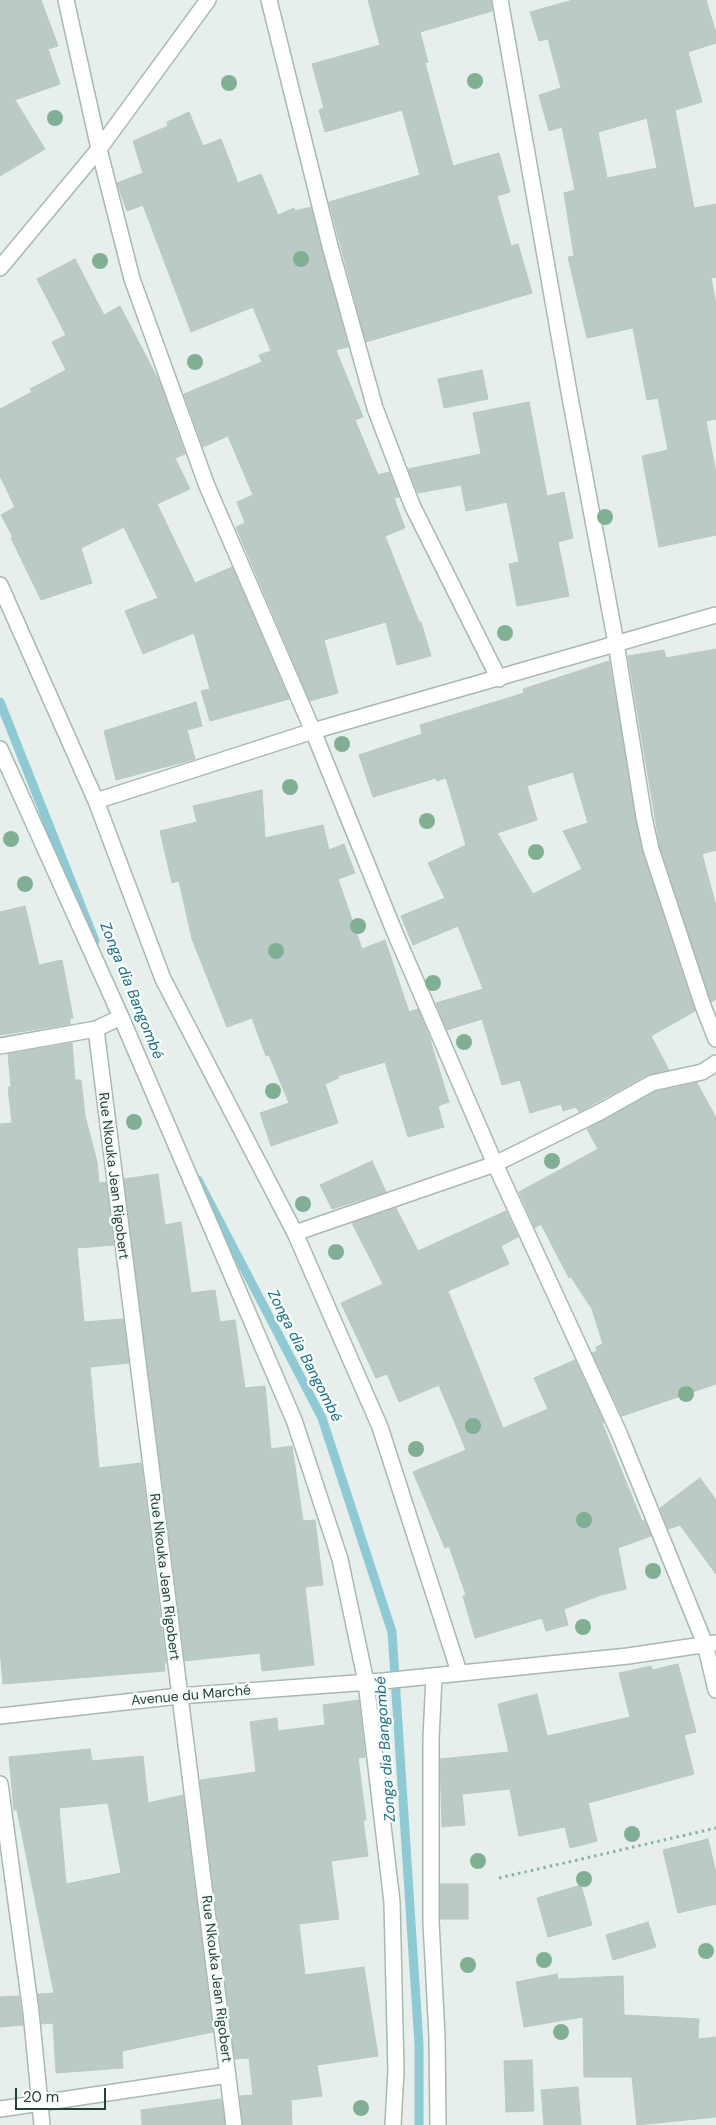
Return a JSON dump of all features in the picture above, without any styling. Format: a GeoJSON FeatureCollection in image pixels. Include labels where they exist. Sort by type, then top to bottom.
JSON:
{"type":"FeatureCollection","features":[{"type":"Feature","properties":{"kind":"street"},"geometry":{"type":"LineString","coordinates":[[66,0],[99,149],[132,279],[207,486],[313,731],[399,942],[495,1164],[619,1433],[711,1643],[716,1690]]}},
{"type":"Feature","properties":{"kind":"street"},"geometry":{"type":"LineString","coordinates":[[0,268],[99,149],[208,0]]}},
{"type":"Feature","properties":{"kind":"street"},"geometry":{"type":"LineString","coordinates":[[269,0],[330,246],[375,408],[412,505],[499,679]]}},
{"type":"Feature","properties":{"kind":"street"},"geometry":{"type":"LineString","coordinates":[[500,0],[569,392],[616,643],[651,850],[703,1006],[716,1039]]}},
{"type":"Feature","properties":{"kind":"street"},"geometry":{"type":"LineString","coordinates":[[0,585],[96,801],[163,979],[295,1233],[380,1427],[460,1672]]}},
{"type":"Feature","properties":{"kind":"street"},"geometry":{"type":"LineString","coordinates":[[96,801],[313,731],[716,615]]}},
{"type":"Feature","properties":{"kind":"street"},"geometry":{"type":"LineString","coordinates":[[0,749],[121,1017],[294,1420],[340,1560],[366,1682],[392,1902],[396,2071],[393,2125]]}},
{"type":"Feature","properties":{"kind":"street"},"geometry":{"type":"LineString","coordinates":[[0,1046],[96,1029],[121,1017]]}},
{"type":"Feature","properties":{"kind":"street","name":"Rue Nkouka Jean Rigobert"},"geometry":{"type":"LineString","coordinates":[[96,1029],[234,2125]]}},
{"type":"Feature","properties":{"kind":"street"},"geometry":{"type":"LineString","coordinates":[[295,1233],[495,1164],[600,1112],[652,1083],[702,1072],[716,1064]]}},
{"type":"Feature","properties":{"kind":"street","name":"Avenue du Marché"},"geometry":{"type":"LineString","coordinates":[[0,1716],[179,1696],[383,1681],[628,1656],[711,1643]]}},
{"type":"Feature","properties":{"kind":"street"},"geometry":{"type":"LineString","coordinates":[[429,1675],[431,1922],[437,2036],[438,2125]]}},
{"type":"Feature","properties":{"kind":"street"},"geometry":{"type":"LineString","coordinates":[[0,1784],[31,2012],[42,2125]]}},
{"type":"Feature","properties":{"kind":"street"},"geometry":{"type":"LineString","coordinates":[[0,2109],[228,2075]]}},
{"type":"Feature","properties":{"kind":"path"},"geometry":{"type":"LineString","coordinates":[[499,1878],[716,1828]]}},
{"type":"Feature","properties":{"kind":"building"},"geometry":{"type":"Polygon","coordinates":[[[0,0],[41,0],[58,46],[48,49],[60,84],[15,100],[45,149],[0,176],[0,0]]]}},
{"type":"Feature","properties":{"kind":"building"},"geometry":{"type":"Polygon","coordinates":[[[368,0],[491,0],[492,11],[420,32],[428,62],[425,63],[453,166],[499,153],[510,192],[497,196],[511,246],[518,244],[532,293],[366,342],[329,202],[420,175],[402,110],[325,132],[319,110],[324,108],[312,64],[380,45],[368,0]]]}},
{"type":"Feature","properties":{"kind":"building"},"geometry":{"type":"Polygon","coordinates":[[[573,0],[706,0],[716,33],[716,43],[688,52],[702,102],[675,110],[694,208],[716,204],[716,277],[711,278],[716,304],[716,419],[706,421],[716,473],[716,535],[659,547],[642,456],[668,450],[658,398],[647,400],[633,328],[587,338],[568,257],[574,256],[564,193],[575,190],[562,127],[549,131],[539,95],[561,88],[548,39],[539,41],[530,12],[573,0]],[[647,118],[598,132],[607,178],[657,168],[647,118]]]}},
{"type":"Feature","properties":{"kind":"building"},"geometry":{"type":"Polygon","coordinates":[[[189,112],[203,146],[221,139],[238,183],[261,174],[278,215],[294,208],[295,211],[311,207],[348,347],[336,350],[363,417],[355,420],[378,475],[389,472],[399,497],[394,498],[405,528],[385,536],[419,622],[421,622],[431,656],[397,665],[386,622],[324,640],[338,693],[310,701],[236,527],[245,523],[237,502],[253,495],[228,436],[203,447],[184,394],[262,362],[259,355],[271,351],[253,307],[191,332],[143,205],[127,211],[117,183],[143,173],[133,141],[168,126],[167,122],[189,112]]]}},
{"type":"Feature","properties":{"kind":"building"},"geometry":{"type":"Polygon","coordinates":[[[75,259],[104,315],[120,306],[160,383],[185,454],[175,458],[190,489],[157,504],[195,583],[232,567],[289,699],[210,721],[201,691],[210,689],[194,633],[143,654],[125,611],[158,598],[124,527],[81,548],[92,583],[41,600],[1,515],[15,507],[0,476],[0,409],[32,392],[30,389],[66,370],[52,342],[66,335],[37,279],[75,259]]]}},
{"type":"Feature","properties":{"kind":"building"},"geometry":{"type":"Polygon","coordinates":[[[482,370],[488,399],[444,408],[438,379],[482,370]]]}},
{"type":"Feature","properties":{"kind":"building"},"geometry":{"type":"Polygon","coordinates":[[[529,402],[547,496],[564,492],[573,538],[558,542],[569,596],[517,606],[509,564],[519,562],[507,502],[466,511],[461,485],[418,493],[408,469],[481,454],[473,413],[529,402]]]}},
{"type":"Feature","properties":{"kind":"building"},"geometry":{"type":"Polygon","coordinates":[[[716,649],[716,850],[702,854],[716,906],[716,999],[711,1002],[660,847],[628,656],[664,650],[666,658],[716,649]]]}},
{"type":"Feature","properties":{"kind":"building"},"geometry":{"type":"Polygon","coordinates":[[[609,661],[642,851],[695,1011],[651,1036],[669,1070],[647,1075],[579,1112],[576,1107],[563,1111],[561,1104],[530,1113],[520,1080],[502,1085],[482,1019],[447,1030],[436,1003],[483,989],[458,926],[413,945],[401,916],[445,898],[428,863],[466,845],[446,778],[437,781],[436,778],[373,797],[359,755],[422,734],[420,725],[524,693],[523,689],[609,661]],[[573,772],[527,786],[537,820],[497,833],[533,894],[582,869],[563,831],[588,823],[573,772]]]}},
{"type":"Feature","properties":{"kind":"building"},"geometry":{"type":"Polygon","coordinates":[[[196,702],[202,726],[187,730],[195,759],[116,780],[104,731],[196,702]]]}},
{"type":"Feature","properties":{"kind":"building"},"geometry":{"type":"Polygon","coordinates":[[[262,790],[265,838],[323,825],[329,850],[344,844],[355,873],[338,879],[362,949],[385,940],[409,1012],[418,1009],[429,1036],[449,1102],[438,1106],[444,1127],[408,1137],[385,1062],[338,1076],[339,1078],[325,1084],[338,1123],[271,1146],[260,1113],[289,1103],[269,1055],[266,1056],[252,1018],[227,1027],[192,939],[179,881],[172,883],[160,831],[197,822],[193,806],[262,790]]]}},
{"type":"Feature","properties":{"kind":"building"},"geometry":{"type":"Polygon","coordinates":[[[25,906],[39,965],[62,960],[73,1018],[70,1018],[70,1024],[0,1035],[0,912],[25,906]]]}},
{"type":"Feature","properties":{"kind":"building"},"geometry":{"type":"Polygon","coordinates":[[[72,1043],[75,1080],[81,1080],[85,1116],[97,1162],[99,1183],[106,1182],[114,1245],[77,1248],[84,1322],[123,1319],[129,1363],[90,1367],[99,1468],[141,1463],[166,1663],[164,1663],[165,1671],[3,1684],[0,1649],[0,1124],[12,1123],[8,1087],[11,1087],[8,1054],[72,1043]]]}},
{"type":"Feature","properties":{"kind":"building"},"geometry":{"type":"Polygon","coordinates":[[[697,1083],[716,1118],[716,1384],[622,1416],[592,1353],[597,1351],[596,1347],[603,1344],[592,1309],[571,1277],[569,1278],[541,1224],[535,1228],[519,1192],[598,1149],[587,1129],[655,1092],[697,1083]]]}},
{"type":"Feature","properties":{"kind":"building"},"geometry":{"type":"Polygon","coordinates":[[[372,1161],[386,1192],[332,1209],[320,1185],[372,1161]]]}},
{"type":"Feature","properties":{"kind":"building"},"geometry":{"type":"Polygon","coordinates":[[[158,1174],[165,1225],[181,1222],[191,1293],[215,1290],[220,1322],[235,1320],[245,1388],[265,1386],[271,1449],[292,1446],[303,1521],[315,1520],[323,1585],[305,1587],[314,1665],[262,1671],[260,1653],[185,1661],[124,1179],[158,1174]]]}},
{"type":"Feature","properties":{"kind":"building"},"geometry":{"type":"Polygon","coordinates":[[[396,1208],[418,1251],[506,1211],[518,1237],[501,1246],[509,1264],[448,1291],[503,1428],[548,1409],[534,1378],[575,1360],[604,1422],[602,1423],[642,1521],[644,1520],[651,1536],[618,1548],[626,1589],[601,1595],[564,1609],[568,1625],[546,1631],[542,1618],[475,1638],[463,1596],[466,1595],[449,1546],[445,1548],[413,1472],[466,1450],[439,1385],[399,1402],[387,1374],[376,1378],[341,1303],[383,1284],[352,1223],[396,1208]]]}},
{"type":"Feature","properties":{"kind":"building"},"geometry":{"type":"Polygon","coordinates":[[[700,1478],[716,1500],[716,1574],[680,1525],[668,1529],[660,1508],[700,1478]]]}},
{"type":"Feature","properties":{"kind":"building"},"geometry":{"type":"Polygon","coordinates":[[[678,1664],[696,1732],[684,1735],[694,1774],[588,1803],[597,1841],[570,1848],[565,1827],[519,1836],[510,1789],[462,1794],[465,1825],[442,1827],[440,1759],[509,1752],[498,1704],[537,1694],[547,1736],[630,1717],[619,1673],[651,1666],[652,1670],[678,1664]]]}},
{"type":"Feature","properties":{"kind":"building"},"geometry":{"type":"Polygon","coordinates":[[[359,1700],[365,1757],[358,1758],[366,1820],[363,1820],[368,1856],[331,1861],[339,1919],[299,1924],[305,1975],[364,1967],[378,2056],[317,2065],[322,2096],[291,2100],[292,2125],[243,2125],[240,2096],[253,2095],[249,2058],[235,2059],[200,1780],[256,1772],[250,1722],[277,1718],[278,1731],[325,1725],[323,1705],[359,1700]]]}},
{"type":"Feature","properties":{"kind":"building"},"geometry":{"type":"Polygon","coordinates":[[[90,1749],[92,1761],[143,1756],[148,1803],[183,1795],[213,2032],[122,2051],[123,2068],[56,2073],[53,2023],[42,2024],[38,1994],[54,1993],[17,1810],[14,1810],[9,1757],[90,1749]],[[108,1803],[59,1808],[66,1884],[121,1873],[108,1803]]]}},
{"type":"Feature","properties":{"kind":"building"},"geometry":{"type":"Polygon","coordinates":[[[708,1839],[716,1873],[716,1904],[678,1913],[663,1850],[708,1839]]]}},
{"type":"Feature","properties":{"kind":"building"},"geometry":{"type":"Polygon","coordinates":[[[440,1884],[468,1884],[468,1919],[440,1919],[440,1884]]]}},
{"type":"Feature","properties":{"kind":"building"},"geometry":{"type":"Polygon","coordinates":[[[581,1885],[592,1925],[548,1937],[537,1898],[581,1885]]]}},
{"type":"Feature","properties":{"kind":"building"},"geometry":{"type":"Polygon","coordinates":[[[648,1922],[656,1947],[613,1960],[606,1935],[648,1922]]]}},
{"type":"Feature","properties":{"kind":"building"},"geometry":{"type":"Polygon","coordinates":[[[557,1974],[558,1979],[623,1976],[624,2015],[699,2019],[698,2039],[716,2037],[716,2117],[637,2125],[632,2077],[584,2077],[583,2017],[524,2027],[516,1982],[557,1974]]]}},
{"type":"Feature","properties":{"kind":"building"},"geometry":{"type":"Polygon","coordinates":[[[19,1996],[23,2025],[0,2027],[0,1997],[19,1996]]]}},
{"type":"Feature","properties":{"kind":"building"},"geometry":{"type":"Polygon","coordinates":[[[532,2060],[534,2111],[506,2112],[504,2061],[532,2060]]]}},
{"type":"Feature","properties":{"kind":"building"},"geometry":{"type":"Polygon","coordinates":[[[578,2087],[581,2125],[544,2125],[541,2090],[578,2087]]]}},
{"type":"Feature","properties":{"kind":"building"},"geometry":{"type":"Polygon","coordinates":[[[221,2099],[225,2125],[142,2125],[141,2110],[221,2099]]]}},
{"type":"Feature","properties":{"kind":"waterway","name":"Zonga dia Bangombé"},"geometry":{"type":"LineString","coordinates":[[0,702],[95,941]]}},
{"type":"Feature","properties":{"kind":"waterway","name":"Zonga dia Bangombé"},"geometry":{"type":"LineString","coordinates":[[198,1180],[322,1418],[392,1632],[419,2045],[419,2125]]}}]}
